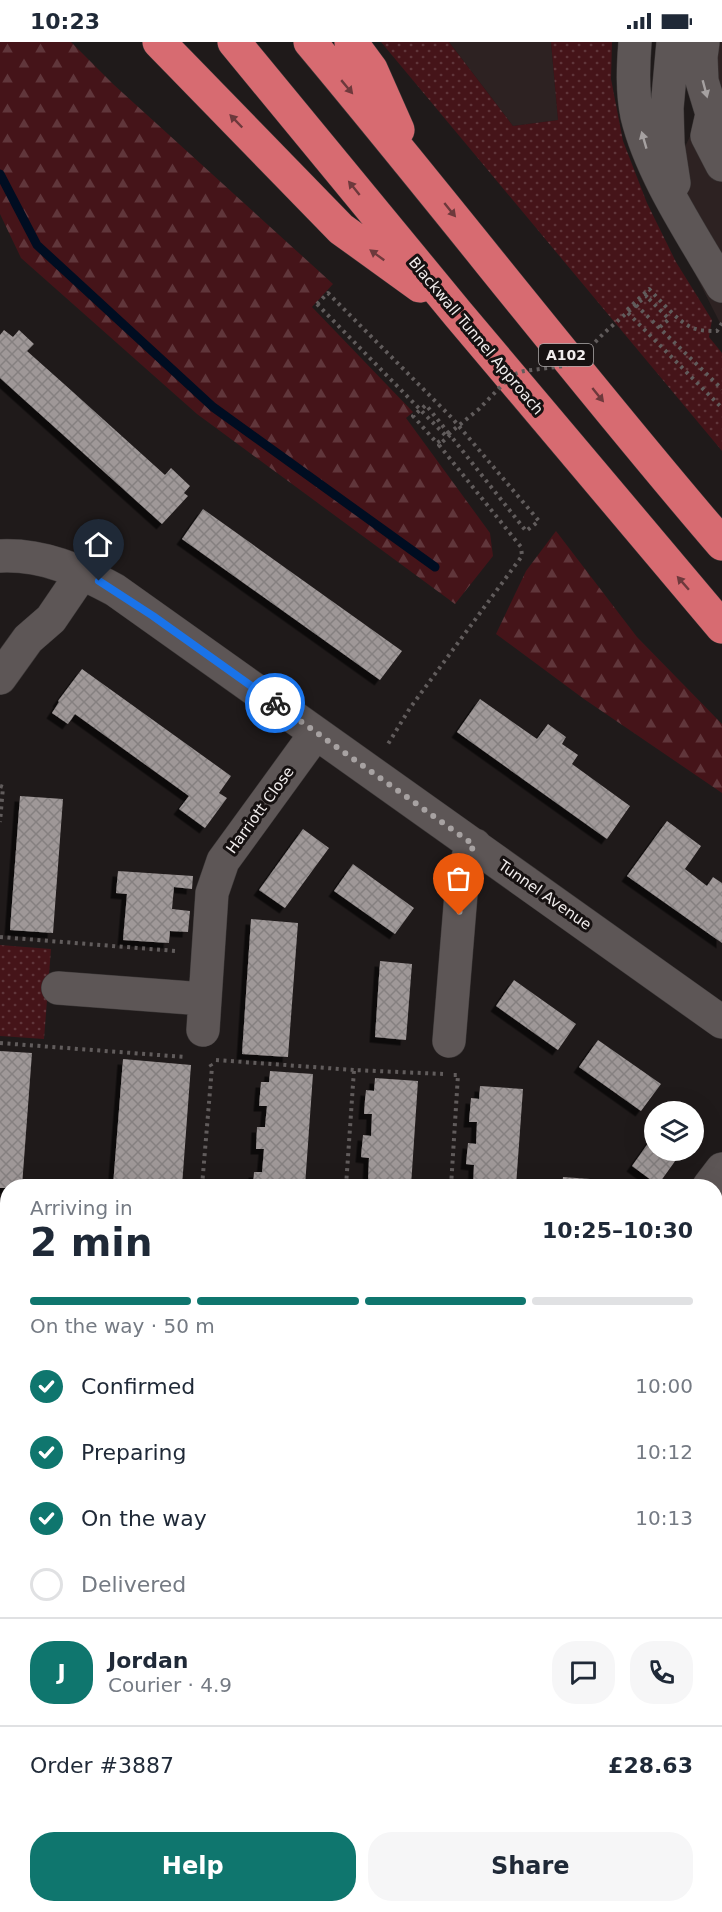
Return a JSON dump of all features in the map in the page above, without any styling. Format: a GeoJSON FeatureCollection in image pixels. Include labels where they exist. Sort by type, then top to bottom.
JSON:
{"type":"FeatureCollection","features":[{"type":"Feature","properties":{"kind":"highway"},"geometry":{"type":"LineString","coordinates":[[159,42],[341,229],[458,314]]}},
{"type":"Feature","properties":{"kind":"highway","name":"Blackwall Tunnel Approach"},"geometry":{"type":"LineString","coordinates":[[234,42],[458,314],[722,627]]}},
{"type":"Feature","properties":{"kind":"highway","name":"A102"},"geometry":{"type":"LineString","coordinates":[[310,42],[722,544]]}},
{"type":"Feature","properties":{"kind":"highway","name":"A102"},"geometry":{"type":"LineString","coordinates":[[351,42],[371,69],[413,165]]}},
{"type":"Feature","properties":{"kind":"street"},"geometry":{"type":"LineString","coordinates":[[635,42],[633,80],[637,114],[646,149],[722,286]]}},
{"type":"Feature","properties":{"kind":"street"},"geometry":{"type":"LineString","coordinates":[[679,211],[668,144],[669,82],[681,44],[700,57],[702,81],[712,114],[707,136]]}},
{"type":"Feature","properties":{"kind":"street"},"geometry":{"type":"LineString","coordinates":[[669,82],[686,126],[707,136],[722,165]]}},
{"type":"Feature","properties":{"kind":"street","name":"Tunnel Avenue"},"geometry":{"type":"LineString","coordinates":[[0,556],[49,560],[83,573],[115,590],[722,1022]]}},
{"type":"Feature","properties":{"kind":"street"},"geometry":{"type":"LineString","coordinates":[[0,678],[28,639],[51,619],[83,573]]}},
{"type":"Feature","properties":{"kind":"street","name":"Harriott Close"},"geometry":{"type":"LineString","coordinates":[[205,1029],[212,893],[223,861],[316,733]]}},
{"type":"Feature","properties":{"kind":"street"},"geometry":{"type":"LineString","coordinates":[[449,1041],[461,894],[468,857],[474,845]]}},
{"type":"Feature","properties":{"kind":"street"},"geometry":{"type":"LineString","coordinates":[[58,988],[205,1029]]}},
{"type":"Feature","properties":{"kind":"path"},"geometry":{"type":"LineString","coordinates":[[387,745],[410,708],[522,556],[521,547],[439,445],[512,375],[524,371],[564,366],[579,359],[649,289],[673,314],[690,327],[717,332],[722,323]]}},
{"type":"Feature","properties":{"kind":"path"},"geometry":{"type":"LineString","coordinates":[[448,436],[317,304],[328,293],[452,418],[539,521],[526,531],[448,436],[447,430],[426,405],[413,416],[437,443],[448,436]]}},
{"type":"Feature","properties":{"kind":"path"},"geometry":{"type":"LineString","coordinates":[[636,303],[661,328],[669,319],[646,296],[636,303],[626,311],[722,408]]}},
{"type":"Feature","properties":{"kind":"path"},"geometry":{"type":"LineString","coordinates":[[636,303],[722,389]]}},
{"type":"Feature","properties":{"kind":"path"},"geometry":{"type":"LineString","coordinates":[[0,786],[3,786],[0,822]]}},
{"type":"Feature","properties":{"kind":"path"},"geometry":{"type":"LineString","coordinates":[[0,937],[181,951]]}},
{"type":"Feature","properties":{"kind":"path"},"geometry":{"type":"LineString","coordinates":[[203,1179],[212,1067],[205,1029]]}},
{"type":"Feature","properties":{"kind":"path"},"geometry":{"type":"LineString","coordinates":[[0,1043],[205,1029],[354,1070],[458,1075],[452,1179]]}},
{"type":"Feature","properties":{"kind":"path"},"geometry":{"type":"LineString","coordinates":[[346,1179],[354,1070]]}},
{"type":"Feature","properties":{"kind":"shaded area"},"geometry":{"type":"Polygon","coordinates":[[[449,42],[551,42],[558,120],[513,126],[449,42]]]}},
{"type":"Feature","properties":{"kind":"shaded area"},"geometry":{"type":"Polygon","coordinates":[[[713,42],[722,42],[722,327],[659,202],[715,83],[713,42]]]}},
{"type":"Feature","properties":{"kind":"green space"},"geometry":{"type":"Polygon","coordinates":[[[0,42],[71,42],[113,84],[333,284],[312,307],[413,412],[406,418],[490,533],[493,556],[455,604],[197,414],[21,258],[0,214],[0,42]]]}},
{"type":"Feature","properties":{"kind":"green space"},"geometry":{"type":"Polygon","coordinates":[[[381,42],[449,42],[513,126],[558,120],[551,42],[612,42],[611,79],[623,141],[647,203],[676,262],[712,320],[709,337],[722,353],[722,451],[381,42]]]}},
{"type":"Feature","properties":{"kind":"green space"},"geometry":{"type":"Polygon","coordinates":[[[556,531],[637,637],[722,724],[722,793],[584,699],[496,634],[526,571],[556,531]]]}},
{"type":"Feature","properties":{"kind":"green space"},"geometry":{"type":"Polygon","coordinates":[[[0,945],[51,949],[44,1039],[0,1036],[0,945]]]}},
{"type":"Feature","properties":{"kind":"building"},"geometry":{"type":"Polygon","coordinates":[[[4,330],[13,337],[19,330],[34,344],[27,351],[165,475],[171,468],[190,486],[184,493],[188,496],[162,524],[0,378],[0,335],[4,330]]]}},
{"type":"Feature","properties":{"kind":"building"},"geometry":{"type":"Polygon","coordinates":[[[203,509],[402,651],[380,680],[182,539],[203,509]]]}},
{"type":"Feature","properties":{"kind":"building"},"geometry":{"type":"Polygon","coordinates":[[[82,669],[231,776],[219,793],[227,798],[205,828],[179,809],[189,796],[75,714],[68,724],[52,713],[58,701],[82,669]]]}},
{"type":"Feature","properties":{"kind":"building"},"geometry":{"type":"Polygon","coordinates":[[[480,699],[537,739],[548,724],[566,737],[562,744],[578,755],[572,764],[630,806],[607,839],[457,732],[480,699]]]}},
{"type":"Feature","properties":{"kind":"building"},"geometry":{"type":"Polygon","coordinates":[[[20,796],[63,799],[53,933],[10,930],[20,796]]]}},
{"type":"Feature","properties":{"kind":"building"},"geometry":{"type":"Polygon","coordinates":[[[667,821],[701,846],[685,869],[707,886],[713,877],[722,883],[722,943],[627,876],[667,821]]]}},
{"type":"Feature","properties":{"kind":"building"},"geometry":{"type":"Polygon","coordinates":[[[303,829],[329,848],[285,908],[259,890],[303,829]]]}},
{"type":"Feature","properties":{"kind":"building"},"geometry":{"type":"Polygon","coordinates":[[[353,864],[414,908],[395,934],[334,891],[353,864]]]}},
{"type":"Feature","properties":{"kind":"building"},"geometry":{"type":"Polygon","coordinates":[[[118,871],[193,876],[192,889],[174,887],[172,909],[190,911],[188,932],[170,931],[169,943],[123,940],[127,894],[116,893],[118,871]]]}},
{"type":"Feature","properties":{"kind":"building"},"geometry":{"type":"Polygon","coordinates":[[[251,919],[298,923],[288,1057],[242,1054],[251,919]]]}},
{"type":"Feature","properties":{"kind":"building"},"geometry":{"type":"Polygon","coordinates":[[[380,961],[412,964],[406,1040],[375,1037],[380,961]]]}},
{"type":"Feature","properties":{"kind":"building"},"geometry":{"type":"Polygon","coordinates":[[[514,980],[576,1024],[558,1050],[496,1006],[514,980]]]}},
{"type":"Feature","properties":{"kind":"building"},"geometry":{"type":"Polygon","coordinates":[[[598,1040],[661,1084],[648,1101],[644,1101],[641,1111],[579,1067],[598,1040]]]}},
{"type":"Feature","properties":{"kind":"building"},"geometry":{"type":"Polygon","coordinates":[[[0,1051],[32,1053],[23,1179],[0,1179],[0,1051]]]}},
{"type":"Feature","properties":{"kind":"building"},"geometry":{"type":"Polygon","coordinates":[[[123,1059],[191,1065],[183,1179],[114,1179],[123,1059]]]}},
{"type":"Feature","properties":{"kind":"building"},"geometry":{"type":"Polygon","coordinates":[[[270,1071],[313,1074],[306,1179],[254,1179],[254,1172],[262,1172],[264,1149],[256,1149],[257,1127],[265,1127],[267,1106],[259,1106],[261,1082],[269,1082],[270,1071]]]}},
{"type":"Feature","properties":{"kind":"building"},"geometry":{"type":"Polygon","coordinates":[[[375,1078],[418,1081],[411,1179],[368,1179],[369,1158],[361,1157],[363,1135],[371,1136],[372,1114],[364,1114],[366,1090],[374,1091],[375,1078]]]}},
{"type":"Feature","properties":{"kind":"building"},"geometry":{"type":"Polygon","coordinates":[[[480,1086],[523,1089],[517,1179],[473,1179],[474,1165],[466,1164],[468,1143],[476,1144],[477,1122],[469,1122],[471,1098],[479,1099],[480,1086]]]}},
{"type":"Feature","properties":{"kind":"building"},"geometry":{"type":"Polygon","coordinates":[[[644,1149],[644,1161],[675,1161],[662,1179],[650,1179],[632,1166],[644,1149]]]}},
{"type":"Feature","properties":{"kind":"building"},"geometry":{"type":"Polygon","coordinates":[[[563,1177],[590,1179],[563,1179],[563,1177]]]}},
{"type":"Feature","properties":{"kind":"waterway"},"geometry":{"type":"LineString","coordinates":[[0,174],[37,245],[213,407],[435,567]]}},
{"type":"Feature","properties":{"kind":"way so far"},"geometry":{"type":"LineString","coordinates":[[275,703],[474,845],[468,857],[459,915]]}},
{"type":"Feature","properties":{"kind":"route"},"geometry":{"type":"LineString","coordinates":[[99,581],[153,616],[275,703]]}}]}
